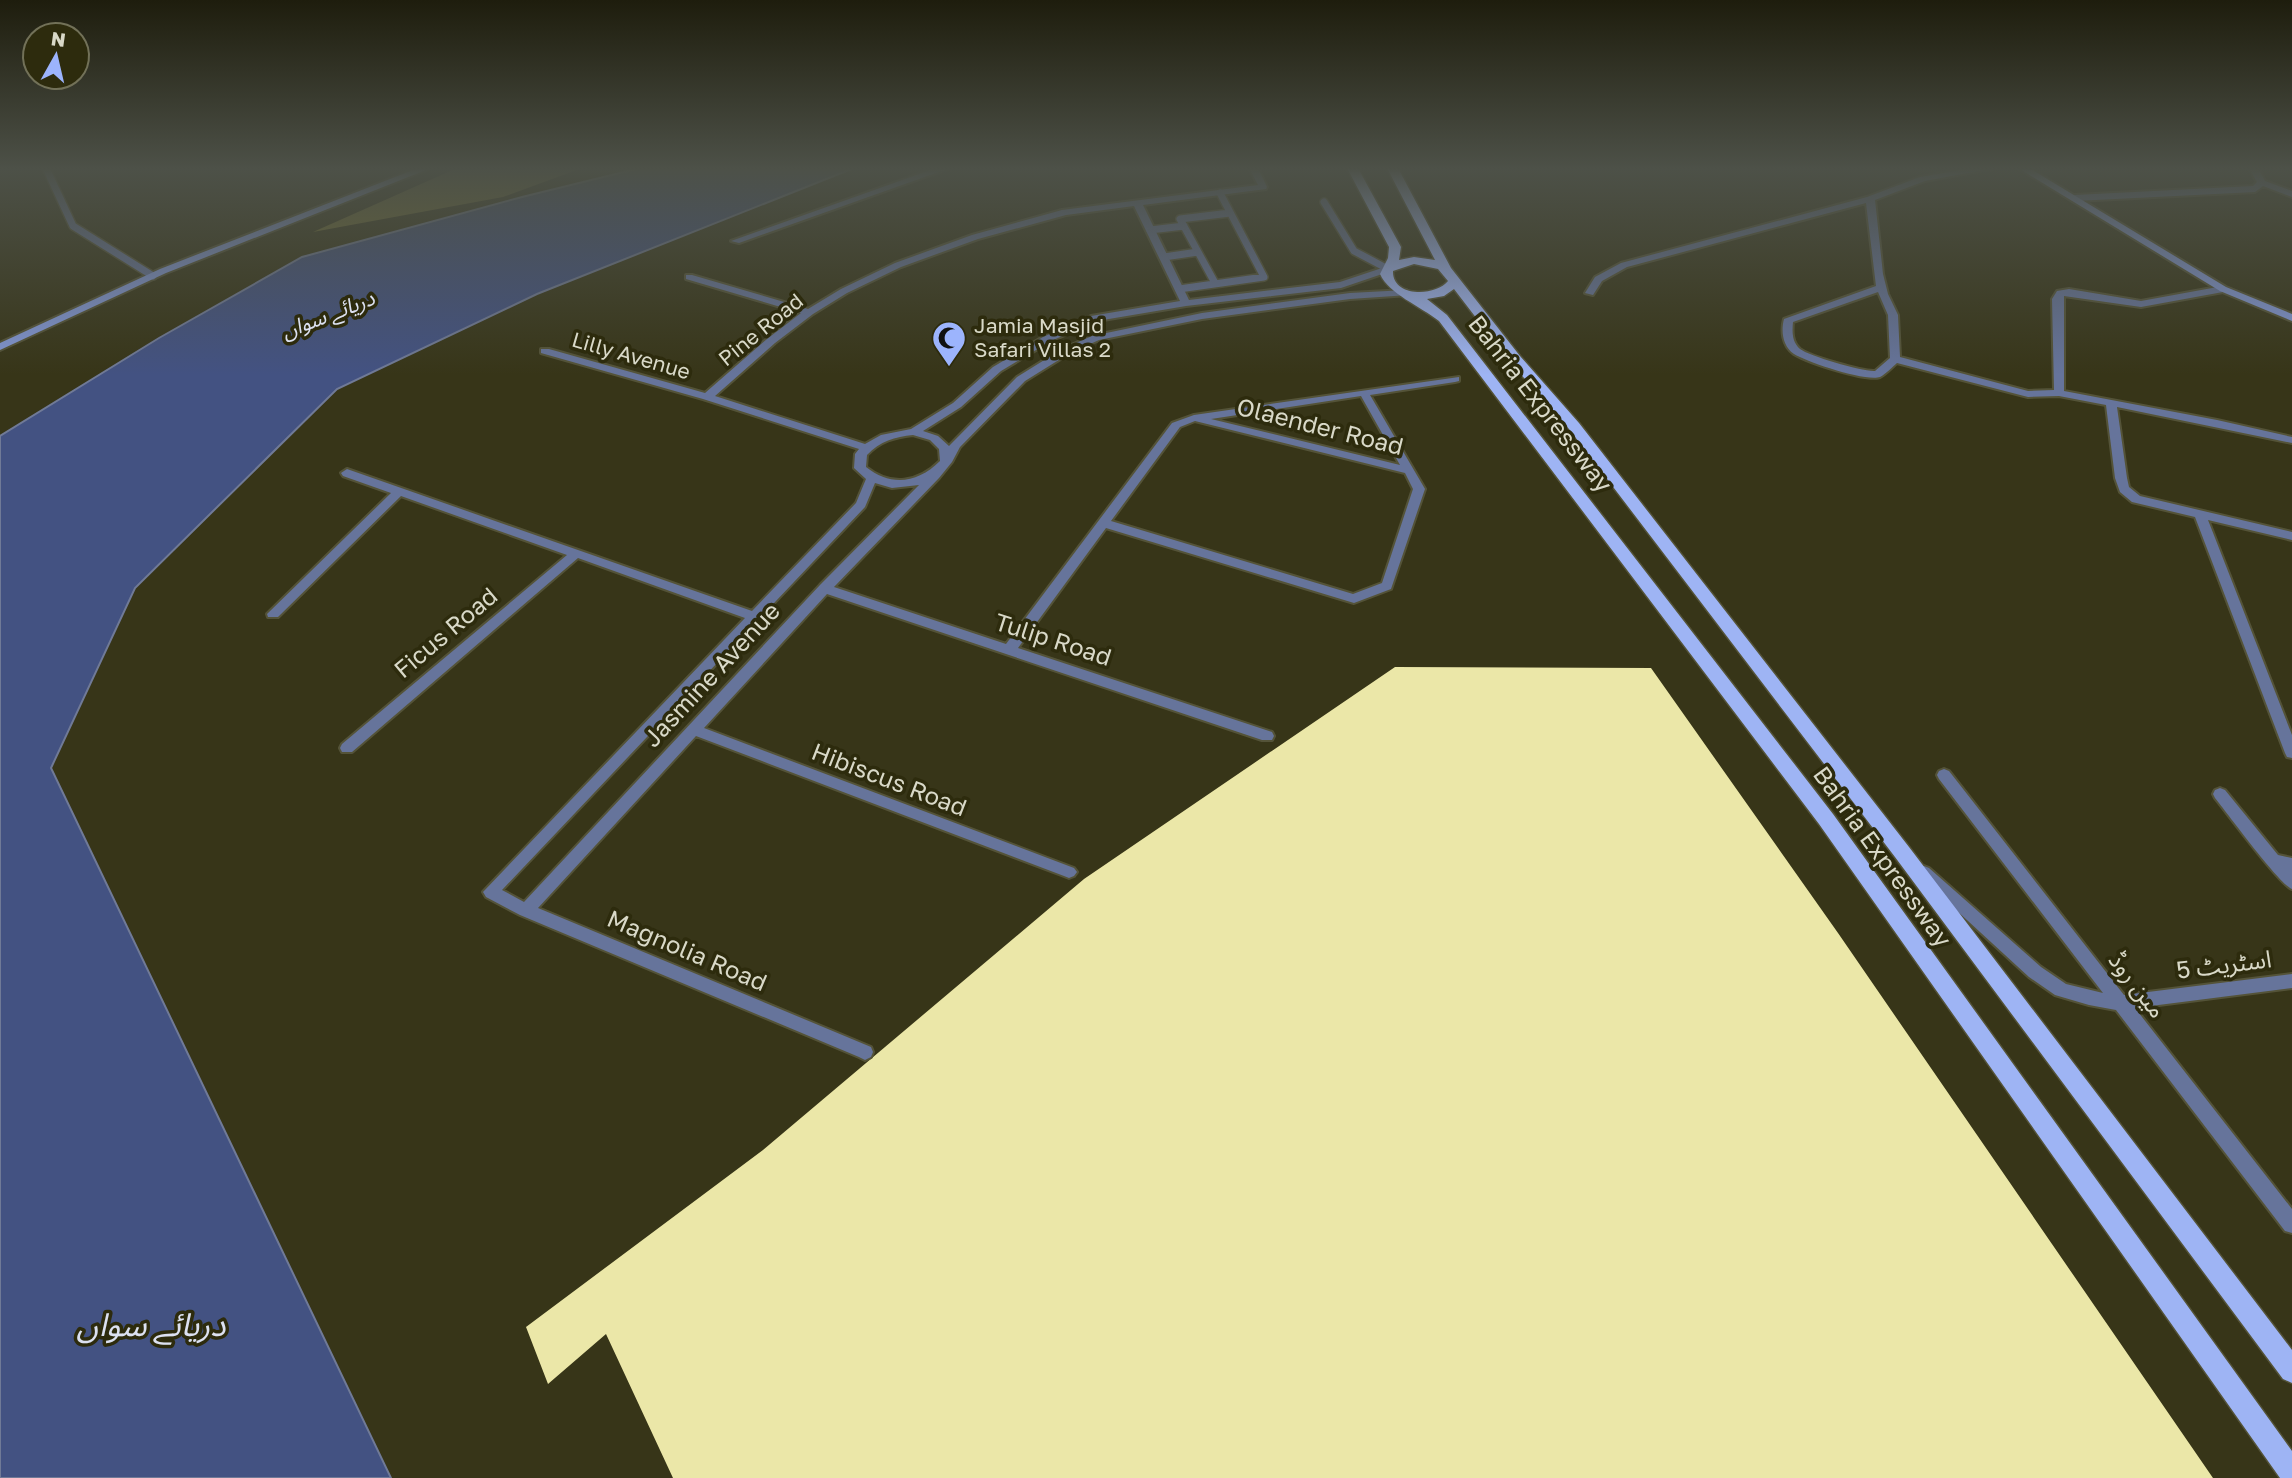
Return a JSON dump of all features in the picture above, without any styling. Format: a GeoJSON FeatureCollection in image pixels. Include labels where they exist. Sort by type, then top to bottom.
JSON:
{"type":"FeatureCollection","features":[{"type":"Feature","properties":{"kind":"main road"},"geometry":{"type":"LineString","coordinates":[[0,347],[153,276],[253,237]]}},
{"type":"Feature","properties":{"kind":"main road"},"geometry":{"type":"LineString","coordinates":[[1388,269],[1401,262],[1420,261],[1450,275],[1451,287],[1432,295],[1406,293],[1391,285],[1387,280],[1388,269],[1396,257],[1395,247],[1389,237]]}},
{"type":"Feature","properties":{"kind":"main road","name":"Bahria Expressway"},"geometry":{"type":"LineString","coordinates":[[1429,237],[1450,275],[1515,359],[1574,426],[1902,852],[2292,1370]]}},
{"type":"Feature","properties":{"kind":"main road"},"geometry":{"type":"LineString","coordinates":[[2138,237],[2223,289],[2292,318]]}},
{"type":"Feature","properties":{"kind":"main road","name":"Bahria Expressway"},"geometry":{"type":"LineString","coordinates":[[1406,293],[1443,318],[1818,808],[2292,1473]]}},
{"type":"Feature","properties":{"kind":"street"},"geometry":{"type":"LineString","coordinates":[[737,241],[749,237]]}},
{"type":"Feature","properties":{"kind":"street","name":"Pine Road"},"geometry":{"type":"LineString","coordinates":[[706,397],[771,341],[809,312],[844,291],[898,265],[975,237]]}},
{"type":"Feature","properties":{"kind":"street"},"geometry":{"type":"LineString","coordinates":[[1154,237],[1185,303]]}},
{"type":"Feature","properties":{"kind":"street"},"geometry":{"type":"LineString","coordinates":[[1590,293],[1598,279],[1624,265],[1727,237]]}},
{"type":"Feature","properties":{"kind":"street"},"geometry":{"type":"LineString","coordinates":[[1875,237],[1881,288],[1893,315],[1895,359]]}},
{"type":"Feature","properties":{"kind":"street"},"geometry":{"type":"LineString","coordinates":[[914,432],[957,405],[997,369],[1047,339],[1095,318],[1185,303],[1341,285],[1388,269]]}},
{"type":"Feature","properties":{"kind":"street"},"geometry":{"type":"LineString","coordinates":[[689,277],[809,312]]}},
{"type":"Feature","properties":{"kind":"street"},"geometry":{"type":"LineString","coordinates":[[1881,288],[1788,321],[1787,336],[1796,351],[1859,374],[1878,374],[1895,359]]}},
{"type":"Feature","properties":{"kind":"street"},"geometry":{"type":"LineString","coordinates":[[2059,393],[2057,299],[2060,293],[2141,304],[2223,289]]}},
{"type":"Feature","properties":{"kind":"street"},"geometry":{"type":"LineString","coordinates":[[946,462],[945,448],[934,438],[914,432],[892,434],[866,448],[861,454],[860,468],[871,480],[891,485],[915,483],[935,475],[946,462],[955,444],[1021,379],[1066,351],[1096,338],[1202,316],[1350,296],[1406,293]]}},
{"type":"Feature","properties":{"kind":"street","name":"Lilly Avenue"},"geometry":{"type":"LineString","coordinates":[[545,351],[706,397],[866,448]]}},
{"type":"Feature","properties":{"kind":"street"},"geometry":{"type":"LineString","coordinates":[[1895,359],[2028,394],[2059,393],[2292,440]]}},
{"type":"Feature","properties":{"kind":"street"},"geometry":{"type":"LineString","coordinates":[[1009,650],[1177,425],[1194,418],[1455,379]]}},
{"type":"Feature","properties":{"kind":"street"},"geometry":{"type":"LineString","coordinates":[[1364,393],[1409,471]]}},
{"type":"Feature","properties":{"kind":"street"},"geometry":{"type":"LineString","coordinates":[[2111,404],[2124,489],[2136,499],[2292,536]]}},
{"type":"Feature","properties":{"kind":"street","name":"Olaender Road"},"geometry":{"type":"LineString","coordinates":[[1103,523],[1353,599],[1387,586],[1419,489],[1409,471],[1194,418]]}},
{"type":"Feature","properties":{"kind":"street"},"geometry":{"type":"LineString","coordinates":[[347,473],[754,616]]}},
{"type":"Feature","properties":{"kind":"street","name":"Jasmine Avenue"},"geometry":{"type":"LineString","coordinates":[[526,910],[824,588],[935,475]]}},
{"type":"Feature","properties":{"kind":"street","name":"Jasmine Avenue"},"geometry":{"type":"LineString","coordinates":[[491,892],[861,504],[871,480]]}},
{"type":"Feature","properties":{"kind":"street"},"geometry":{"type":"LineString","coordinates":[[273,614],[400,492]]}},
{"type":"Feature","properties":{"kind":"street"},"geometry":{"type":"LineString","coordinates":[[2200,514],[2292,753]]}},
{"type":"Feature","properties":{"kind":"street","name":"Ficus Road"},"geometry":{"type":"LineString","coordinates":[[347,748],[575,554]]}},
{"type":"Feature","properties":{"kind":"street","name":"Tulip Road"},"geometry":{"type":"LineString","coordinates":[[824,588],[1267,736]]}},
{"type":"Feature","properties":{"kind":"street","name":"Hibiscus Road"},"geometry":{"type":"LineString","coordinates":[[693,729],[1069,872]]}},
{"type":"Feature","properties":{"kind":"street","name":"مین روڈ"},"geometry":{"type":"LineString","coordinates":[[1944,775],[2292,1224]]}},
{"type":"Feature","properties":{"kind":"street"},"geometry":{"type":"LineString","coordinates":[[2220,794],[2292,883]]}},
{"type":"Feature","properties":{"kind":"street","name":"اسٹریٹ 5"},"geometry":{"type":"LineString","coordinates":[[1902,852],[2035,972],[2062,990],[2120,1003],[2292,981]]}},
{"type":"Feature","properties":{"kind":"street"},"geometry":{"type":"LineString","coordinates":[[2271,860],[2292,864]]}},
{"type":"Feature","properties":{"kind":"street","name":"Magnolia Road"},"geometry":{"type":"LineString","coordinates":[[491,892],[526,910],[865,1052]]}},
{"type":"Feature","properties":{"kind":"lane"},"geometry":{"type":"LineString","coordinates":[[91,237],[153,276]]}},
{"type":"Feature","properties":{"kind":"lane"},"geometry":{"type":"LineString","coordinates":[[1190,237],[1215,283]]}},
{"type":"Feature","properties":{"kind":"lane"},"geometry":{"type":"LineString","coordinates":[[1179,289],[1264,277],[1243,237]]}},
{"type":"Feature","properties":{"kind":"lane"},"geometry":{"type":"LineString","coordinates":[[1346,237],[1354,251],[1388,269]]}},
{"type":"Feature","properties":{"kind":"lane"},"geometry":{"type":"LineString","coordinates":[[1164,257],[1198,252]]}},
{"type":"Feature","properties":{"kind":"water","name":"دریائے سواں"},"geometry":{"type":"Polygon","coordinates":[[[375,237],[680,237],[537,294],[337,389],[135,588],[51,768],[391,1478],[0,1478],[0,436],[159,338],[302,257],[375,237]]]}},
{"type":"Feature","properties":{"kind":"building"},"geometry":{"type":"Polygon","coordinates":[[[1395,667],[1651,668],[1838,933],[2213,1478],[673,1478],[606,1334],[548,1384],[526,1327],[763,1150],[1084,879],[1395,667]]]}},
{"type":"Feature","properties":{"kind":"place","name":"Jamia Masjid Safari Villas 2"},"geometry":{"type":"Point","coordinates":[949,368]}}]}
